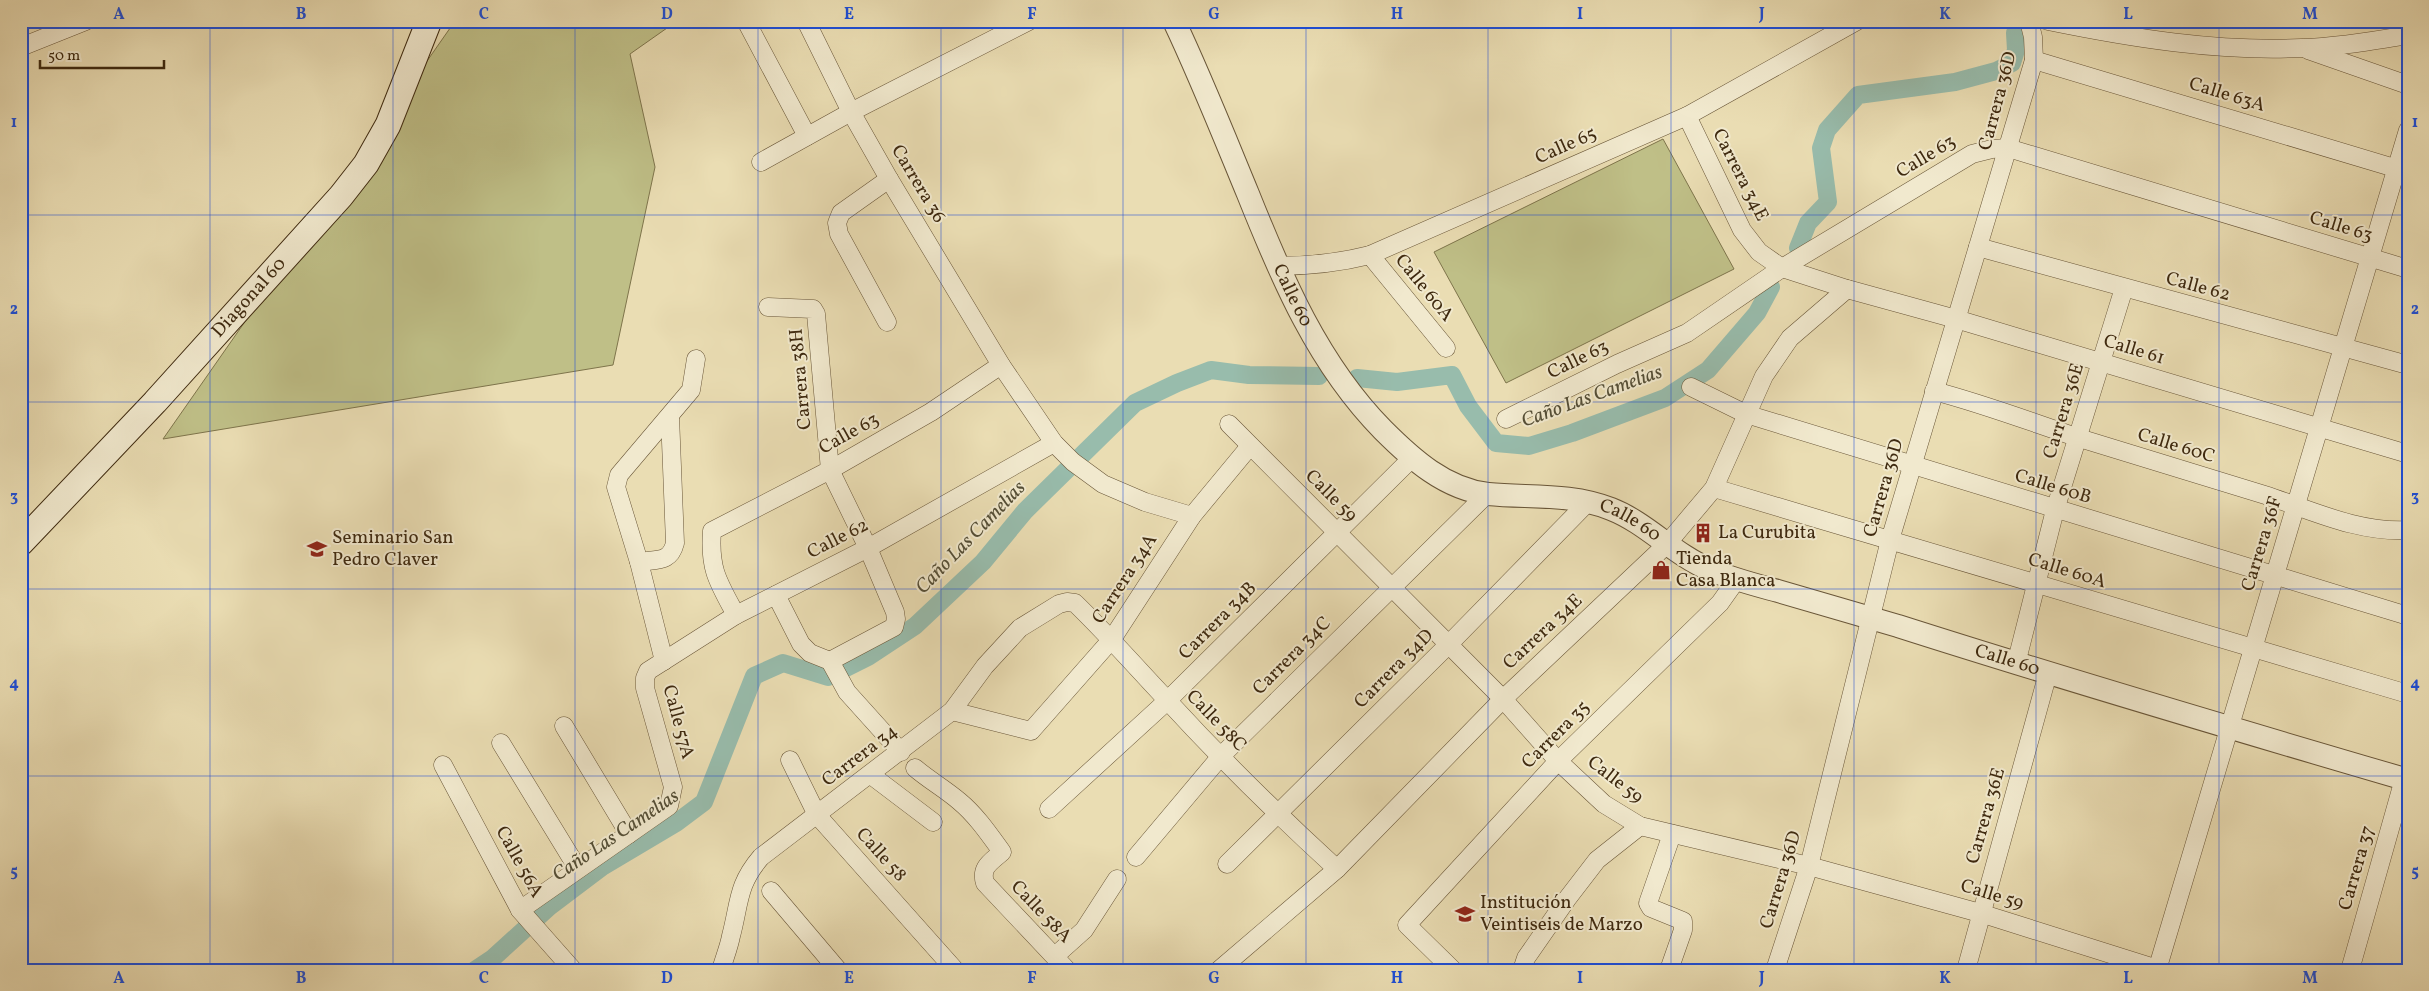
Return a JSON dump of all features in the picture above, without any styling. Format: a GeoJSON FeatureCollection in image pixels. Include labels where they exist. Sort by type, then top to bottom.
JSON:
{"type":"FeatureCollection","features":[{"type":"Feature","properties":{"kind":"main road","name":"Diagonal 60"},"geometry":{"type":"LineString","coordinates":[[21,543],[155,402],[341,196],[366,164],[388,124],[428,21]]}},
{"type":"Feature","properties":{"kind":"street"},"geometry":{"type":"LineString","coordinates":[[21,47],[86,21]]}},
{"type":"Feature","properties":{"kind":"street"},"geometry":{"type":"LineString","coordinates":[[746,21],[807,136]]}},
{"type":"Feature","properties":{"kind":"street","name":"Carrera 36"},"geometry":{"type":"LineString","coordinates":[[806,21],[851,112],[890,179],[1002,365],[1054,443],[1073,462],[1103,484],[1145,502],[1192,516]]}},
{"type":"Feature","properties":{"kind":"street"},"geometry":{"type":"LineString","coordinates":[[761,162],[851,112],[1029,21]]}},
{"type":"Feature","properties":{"kind":"street","name":"Calle 60"},"geometry":{"type":"LineString","coordinates":[[1174,21],[1200,76],[1277,266],[1321,353],[1350,392],[1380,427],[1412,458],[1436,475],[1463,488],[1487,494],[1552,496],[1589,501],[1615,510],[1642,526],[1666,545],[1710,570],[2228,728],[2406,779]]}},
{"type":"Feature","properties":{"kind":"street","name":"Calle 65"},"geometry":{"type":"LineString","coordinates":[[1277,266],[1336,264],[1370,256],[1687,116],[1857,21]]}},
{"type":"Feature","properties":{"kind":"street","name":"Carrera 36D"},"geometry":{"type":"LineString","coordinates":[[1775,970],[1809,866],[1890,540],[2034,60],[2033,37],[2029,21]]}},
{"type":"Feature","properties":{"kind":"street"},"geometry":{"type":"LineString","coordinates":[[2048,21],[2089,25],[2180,42],[2246,48],[2303,48],[2408,35]]}},
{"type":"Feature","properties":{"kind":"street"},"geometry":{"type":"LineString","coordinates":[[2303,48],[2408,85]]}},
{"type":"Feature","properties":{"kind":"street","name":"Calle 63A"},"geometry":{"type":"LineString","coordinates":[[2034,60],[2402,170]]}},
{"type":"Feature","properties":{"kind":"street","name":"Carrera 34E"},"geometry":{"type":"LineString","coordinates":[[1687,116],[1742,230],[1760,252],[1782,268]]}},
{"type":"Feature","properties":{"kind":"street","name":"Carrera 36F"},"geometry":{"type":"LineString","coordinates":[[2158,969],[2228,728],[2370,258],[2402,170],[2408,130]]}},
{"type":"Feature","properties":{"kind":"street","name":"Calle 63"},"geometry":{"type":"LineString","coordinates":[[1506,419],[1617,364],[1687,333],[1782,268],[1972,154],[1992,149],[2008,148],[2408,269]]}},
{"type":"Feature","properties":{"kind":"street"},"geometry":{"type":"LineString","coordinates":[[887,322],[839,234],[837,223],[840,213],[890,179]]}},
{"type":"Feature","properties":{"kind":"street","name":"Calle 62"},"geometry":{"type":"LineString","coordinates":[[1978,247],[2408,366]]}},
{"type":"Feature","properties":{"kind":"street","name":"Calle 60A"},"geometry":{"type":"LineString","coordinates":[[1370,256],[1446,348]]}},
{"type":"Feature","properties":{"kind":"street"},"geometry":{"type":"LineString","coordinates":[[1782,268],[1846,289]]}},
{"type":"Feature","properties":{"kind":"street","name":"Carrera 36E"},"geometry":{"type":"LineString","coordinates":[[2016,664],[2055,510],[2124,288]]}},
{"type":"Feature","properties":{"kind":"street","name":"Carrera 34E"},"geometry":{"type":"LineString","coordinates":[[1219,970],[1337,869],[1503,698],[1666,545],[1714,488],[1764,376],[1790,338],[1846,289]]}},
{"type":"Feature","properties":{"kind":"street","name":"Calle 61"},"geometry":{"type":"LineString","coordinates":[[1846,289],[1956,319],[2319,429],[2408,454]]}},
{"type":"Feature","properties":{"kind":"street","name":"Carrera 38H"},"geometry":{"type":"LineString","coordinates":[[768,307],[813,309],[818,320],[830,470],[868,548],[895,612],[894,627],[832,664]]}},
{"type":"Feature","properties":{"kind":"street"},"geometry":{"type":"LineString","coordinates":[[664,661],[639,562],[616,487],[618,475],[692,390],[696,359]]}},
{"type":"Feature","properties":{"kind":"street","name":"Calle 63"},"geometry":{"type":"LineString","coordinates":[[736,615],[718,584],[710,554],[712,530],[830,470],[931,412],[1002,365]]}},
{"type":"Feature","properties":{"kind":"street","name":"Calle 60B"},"geometry":{"type":"LineString","coordinates":[[1691,387],[1746,414],[1912,467],[2408,616]]}},
{"type":"Feature","properties":{"kind":"street","name":"Calle 60C"},"geometry":{"type":"LineString","coordinates":[[1934,391],[2296,505],[2342,522],[2372,528],[2408,530]]}},
{"type":"Feature","properties":{"kind":"street"},"geometry":{"type":"LineString","coordinates":[[639,562],[668,557],[673,552],[675,543],[670,416]]}},
{"type":"Feature","properties":{"kind":"street","name":"Calle 59"},"geometry":{"type":"LineString","coordinates":[[1229,424],[1503,698],[1558,761],[1604,804],[1640,826],[1809,866],[1980,913],[2158,969]]}},
{"type":"Feature","properties":{"kind":"street","name":"Calle 62"},"geometry":{"type":"LineString","coordinates":[[645,678],[648,671],[736,615],[868,548],[1054,443]]}},
{"type":"Feature","properties":{"kind":"street","name":"Carrera 34A"},"geometry":{"type":"LineString","coordinates":[[952,711],[1031,731],[1112,639],[1192,516],[1250,446]]}},
{"type":"Feature","properties":{"kind":"street","name":"Carrera 34B"},"geometry":{"type":"LineString","coordinates":[[1049,809],[1167,701],[1412,458]]}},
{"type":"Feature","properties":{"kind":"street","name":"Calle 60A"},"geometry":{"type":"LineString","coordinates":[[1714,488],[2408,694]]}},
{"type":"Feature","properties":{"kind":"street","name":"Carrera 34C"},"geometry":{"type":"LineString","coordinates":[[1136,857],[1222,756],[1487,494]]}},
{"type":"Feature","properties":{"kind":"street","name":"Carrera 34D"},"geometry":{"type":"LineString","coordinates":[[1227,864],[1449,644],[1589,501]]}},
{"type":"Feature","properties":{"kind":"street","name":"Carrera 35"},"geometry":{"type":"LineString","coordinates":[[1453,970],[1407,925],[1558,761],[1720,604],[1737,579]]}},
{"type":"Feature","properties":{"kind":"street"},"geometry":{"type":"LineString","coordinates":[[776,595],[801,644],[810,652],[832,664],[847,692],[901,752]]}},
{"type":"Feature","properties":{"kind":"street","name":"Calle 58C"},"geometry":{"type":"LineString","coordinates":[[1067,602],[1075,603],[1112,639],[1167,701],[1278,814],[1337,869]]}},
{"type":"Feature","properties":{"kind":"street","name":"Carrera 34"},"geometry":{"type":"LineString","coordinates":[[721,970],[731,936],[740,892],[748,872],[761,857],[871,775],[952,711],[985,666],[1020,628],[1059,604],[1067,602]]}},
{"type":"Feature","properties":{"kind":"street","name":"Carrera 36E"},"geometry":{"type":"LineString","coordinates":[[1966,970],[1980,913],[2048,673]]}},
{"type":"Feature","properties":{"kind":"street","name":"Calle 57A"},"geometry":{"type":"LineString","coordinates":[[629,834],[670,806],[673,787],[645,688],[645,678]]}},
{"type":"Feature","properties":{"kind":"street"},"geometry":{"type":"LineString","coordinates":[[523,914],[578,869],[629,834],[564,726]]}},
{"type":"Feature","properties":{"kind":"street"},"geometry":{"type":"LineString","coordinates":[[501,742],[578,869]]}},
{"type":"Feature","properties":{"kind":"street","name":"Calle 58"},"geometry":{"type":"LineString","coordinates":[[790,760],[817,815],[955,970]]}},
{"type":"Feature","properties":{"kind":"street","name":"Calle 56A"},"geometry":{"type":"LineString","coordinates":[[443,765],[523,914],[573,970]]}},
{"type":"Feature","properties":{"kind":"street","name":"Calle 58A"},"geometry":{"type":"LineString","coordinates":[[915,768],[971,812],[1002,852],[985,867],[982,875],[985,883],[1067,970]]}},
{"type":"Feature","properties":{"kind":"street"},"geometry":{"type":"LineString","coordinates":[[871,775],[933,822]]}},
{"type":"Feature","properties":{"kind":"street","name":"Carrera 37"},"geometry":{"type":"LineString","coordinates":[[2350,970],[2406,779]]}},
{"type":"Feature","properties":{"kind":"street"},"geometry":{"type":"LineString","coordinates":[[1522,970],[1526,958],[1566,899],[1597,860],[1640,826]]}},
{"type":"Feature","properties":{"kind":"street"},"geometry":{"type":"LineString","coordinates":[[1669,970],[1683,930],[1683,922],[1651,908],[1648,903],[1672,834]]}},
{"type":"Feature","properties":{"kind":"street"},"geometry":{"type":"LineString","coordinates":[[1055,956],[1084,930],[1117,879]]}},
{"type":"Feature","properties":{"kind":"street"},"geometry":{"type":"LineString","coordinates":[[771,891],[838,970]]}},
{"type":"Feature","properties":{"kind":"green space"},"geometry":{"type":"Polygon","coordinates":[[[455,21],[677,21],[630,54],[655,167],[613,365],[163,439],[455,21]]]}},
{"type":"Feature","properties":{"kind":"green space"},"geometry":{"type":"Polygon","coordinates":[[[1663,139],[1734,269],[1506,383],[1434,252],[1663,139]]]}},
{"type":"Feature","properties":{"kind":"waterway","name":"Caño Las Camelias"},"geometry":{"type":"LineString","coordinates":[[1798,248],[1808,223],[1828,202],[1821,148],[1827,130],[1858,95],[1955,82],[1996,71],[2012,63],[2016,50],[2015,33]]}},
{"type":"Feature","properties":{"kind":"waterway","name":"Caño Las Camelias"},"geometry":{"type":"LineString","coordinates":[[1357,378],[1397,382],[1452,375],[1468,406],[1496,443],[1529,446],[1572,433],[1665,398],[1708,370],[1757,313],[1771,287]]}},
{"type":"Feature","properties":{"kind":"waterway","name":"Caño Las Camelias"},"geometry":{"type":"LineString","coordinates":[[475,970],[493,958],[549,907],[602,867],[676,823],[704,802],[754,676],[783,663],[828,677],[868,657],[915,626],[983,562],[1025,511],[1135,403],[1177,383],[1211,370],[1249,375],[1319,376]]}},
{"type":"Feature","properties":{"kind":"place","name":"La Curubita"},"geometry":{"type":"Point","coordinates":[1703,533]}},
{"type":"Feature","properties":{"kind":"place","name":"Seminario San Pedro Claver"},"geometry":{"type":"Point","coordinates":[317,549]}},
{"type":"Feature","properties":{"kind":"place","name":"Tienda Casa Blanca"},"geometry":{"type":"Point","coordinates":[1661,570]}},
{"type":"Feature","properties":{"kind":"place","name":"Institución Veintiseis de Marzo"},"geometry":{"type":"Point","coordinates":[1465,914]}}]}
